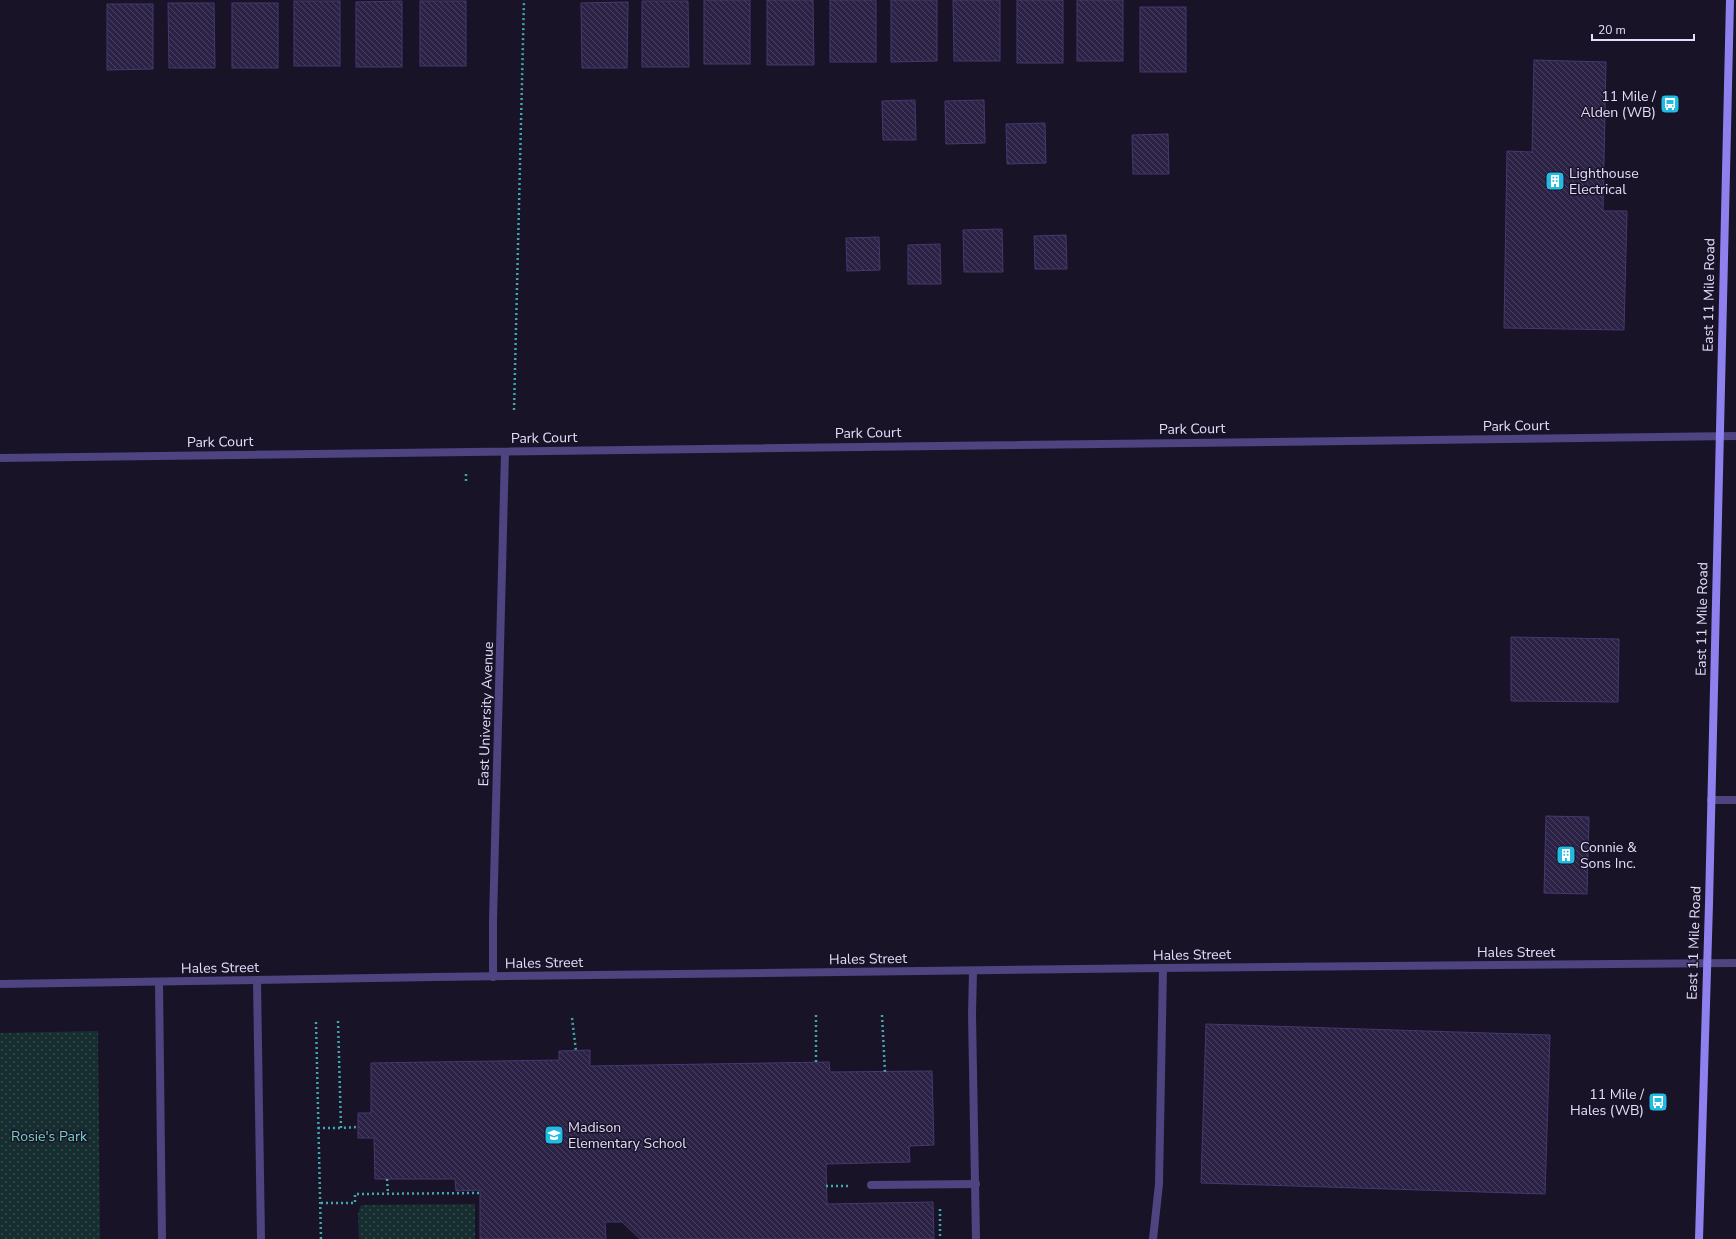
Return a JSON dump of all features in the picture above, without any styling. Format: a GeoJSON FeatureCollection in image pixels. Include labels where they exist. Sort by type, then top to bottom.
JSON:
{"type":"FeatureCollection","features":[{"type":"Feature","properties":{"kind":"main road","name":"East 11 Mile Road"},"geometry":{"type":"LineString","coordinates":[[1699,1239],[1730,0]]}},
{"type":"Feature","properties":{"kind":"street","name":"Park Court"},"geometry":{"type":"LineString","coordinates":[[0,458],[1736,436]]}},
{"type":"Feature","properties":{"kind":"street","name":"East University Avenue"},"geometry":{"type":"LineString","coordinates":[[493,976],[505,452]]}},
{"type":"Feature","properties":{"kind":"street"},"geometry":{"type":"LineString","coordinates":[[1711,800],[1736,800]]}},
{"type":"Feature","properties":{"kind":"street","name":"Hales Street"},"geometry":{"type":"LineString","coordinates":[[0,984],[493,976],[1163,968],[1736,964]]}},
{"type":"Feature","properties":{"kind":"street"},"geometry":{"type":"LineString","coordinates":[[1153,1239],[1159,1184],[1163,968]]}},
{"type":"Feature","properties":{"kind":"street"},"geometry":{"type":"LineString","coordinates":[[973,971],[972,1014],[976,1239]]}},
{"type":"Feature","properties":{"kind":"street"},"geometry":{"type":"LineString","coordinates":[[257,981],[261,1239]]}},
{"type":"Feature","properties":{"kind":"street"},"geometry":{"type":"LineString","coordinates":[[159,982],[162,1239]]}},
{"type":"Feature","properties":{"kind":"street"},"geometry":{"type":"LineString","coordinates":[[871,1185],[976,1184]]}},
{"type":"Feature","properties":{"kind":"path"},"geometry":{"type":"LineString","coordinates":[[514,410],[524,0]]}},
{"type":"Feature","properties":{"kind":"path"},"geometry":{"type":"LineString","coordinates":[[816,1015],[816,1062]]}},
{"type":"Feature","properties":{"kind":"path"},"geometry":{"type":"LineString","coordinates":[[882,1015],[885,1072]]}},
{"type":"Feature","properties":{"kind":"path"},"geometry":{"type":"LineString","coordinates":[[572,1018],[576,1051]]}},
{"type":"Feature","properties":{"kind":"path"},"geometry":{"type":"LineString","coordinates":[[338,1021],[341,1128]]}},
{"type":"Feature","properties":{"kind":"path"},"geometry":{"type":"LineString","coordinates":[[316,1022],[321,1239]]}},
{"type":"Feature","properties":{"kind":"path"},"geometry":{"type":"LineString","coordinates":[[318,1128],[358,1127]]}},
{"type":"Feature","properties":{"kind":"path"},"geometry":{"type":"LineString","coordinates":[[387,1179],[388,1194]]}},
{"type":"Feature","properties":{"kind":"path"},"geometry":{"type":"LineString","coordinates":[[321,1203],[355,1203],[355,1194],[480,1193]]}},
{"type":"Feature","properties":{"kind":"path"},"geometry":{"type":"LineString","coordinates":[[940,1209],[940,1239]]}},
{"type":"Feature","properties":{"kind":"green space","name":"Rosie's Park"},"geometry":{"type":"Polygon","coordinates":[[[98,1031],[100,1239],[0,1239],[0,1033],[98,1031]]]}},
{"type":"Feature","properties":{"kind":"green space"},"geometry":{"type":"Polygon","coordinates":[[[475,1204],[475,1239],[359,1239],[358,1214],[361,1205],[475,1204]]]}},
{"type":"Feature","properties":{"kind":"building"},"geometry":{"type":"Polygon","coordinates":[[[704,0],[750,0],[750,64],[704,64],[704,0]]]}},
{"type":"Feature","properties":{"kind":"building"},"geometry":{"type":"Polygon","coordinates":[[[767,0],[813,0],[814,65],[767,65],[767,0]]]}},
{"type":"Feature","properties":{"kind":"building"},"geometry":{"type":"Polygon","coordinates":[[[830,0],[876,0],[876,62],[830,62],[830,0]]]}},
{"type":"Feature","properties":{"kind":"building"},"geometry":{"type":"Polygon","coordinates":[[[891,0],[937,0],[937,61],[891,62],[891,0]]]}},
{"type":"Feature","properties":{"kind":"building"},"geometry":{"type":"Polygon","coordinates":[[[953,0],[1000,0],[1000,61],[954,61],[953,0]]]}},
{"type":"Feature","properties":{"kind":"building"},"geometry":{"type":"Polygon","coordinates":[[[1017,0],[1063,0],[1063,63],[1017,63],[1017,0]]]}},
{"type":"Feature","properties":{"kind":"building"},"geometry":{"type":"Polygon","coordinates":[[[1077,0],[1123,0],[1123,61],[1077,61],[1077,0]]]}},
{"type":"Feature","properties":{"kind":"building"},"geometry":{"type":"Polygon","coordinates":[[[294,1],[340,1],[340,66],[294,66],[294,1]]]}},
{"type":"Feature","properties":{"kind":"building"},"geometry":{"type":"Polygon","coordinates":[[[402,1],[402,67],[356,67],[356,2],[402,1]]]}},
{"type":"Feature","properties":{"kind":"building"},"geometry":{"type":"Polygon","coordinates":[[[420,1],[466,1],[466,66],[420,66],[420,1]]]}},
{"type":"Feature","properties":{"kind":"building"},"geometry":{"type":"Polygon","coordinates":[[[642,1],[688,1],[689,67],[642,67],[642,1]]]}},
{"type":"Feature","properties":{"kind":"building"},"geometry":{"type":"Polygon","coordinates":[[[628,2],[627,68],[582,68],[581,3],[628,2]]]}},
{"type":"Feature","properties":{"kind":"building"},"geometry":{"type":"Polygon","coordinates":[[[168,3],[214,3],[215,68],[169,68],[168,3]]]}},
{"type":"Feature","properties":{"kind":"building"},"geometry":{"type":"Polygon","coordinates":[[[232,3],[278,3],[278,68],[232,68],[232,3]]]}},
{"type":"Feature","properties":{"kind":"building"},"geometry":{"type":"Polygon","coordinates":[[[107,4],[153,4],[153,69],[107,70],[107,4]]]}},
{"type":"Feature","properties":{"kind":"building"},"geometry":{"type":"Polygon","coordinates":[[[1140,7],[1186,7],[1186,72],[1140,72],[1140,7]]]}},
{"type":"Feature","properties":{"kind":"building","name":"Lighthouse Electrical"},"geometry":{"type":"Polygon","coordinates":[[[1534,60],[1606,62],[1603,211],[1627,211],[1624,330],[1504,328],[1507,151],[1532,152],[1534,60]]]}},
{"type":"Feature","properties":{"kind":"building"},"geometry":{"type":"Polygon","coordinates":[[[915,100],[916,140],[883,140],[882,101],[915,100]]]}},
{"type":"Feature","properties":{"kind":"building"},"geometry":{"type":"Polygon","coordinates":[[[984,100],[985,143],[946,144],[945,101],[984,100]]]}},
{"type":"Feature","properties":{"kind":"building"},"geometry":{"type":"Polygon","coordinates":[[[1045,123],[1046,163],[1007,164],[1006,124],[1045,123]]]}},
{"type":"Feature","properties":{"kind":"building"},"geometry":{"type":"Polygon","coordinates":[[[1168,134],[1169,174],[1133,174],[1132,135],[1168,134]]]}},
{"type":"Feature","properties":{"kind":"building"},"geometry":{"type":"Polygon","coordinates":[[[1002,229],[1003,272],[964,272],[963,230],[1002,229]]]}},
{"type":"Feature","properties":{"kind":"building"},"geometry":{"type":"Polygon","coordinates":[[[1066,235],[1067,269],[1035,269],[1034,236],[1066,235]]]}},
{"type":"Feature","properties":{"kind":"building"},"geometry":{"type":"Polygon","coordinates":[[[879,237],[880,270],[847,271],[846,238],[879,237]]]}},
{"type":"Feature","properties":{"kind":"building"},"geometry":{"type":"Polygon","coordinates":[[[940,244],[941,284],[908,284],[908,245],[940,244]]]}},
{"type":"Feature","properties":{"kind":"building"},"geometry":{"type":"Polygon","coordinates":[[[1511,637],[1619,639],[1618,702],[1511,701],[1511,637]]]}},
{"type":"Feature","properties":{"kind":"building","name":"Connie & Sons Inc."},"geometry":{"type":"Polygon","coordinates":[[[1546,816],[1589,817],[1587,894],[1544,893],[1546,816]]]}},
{"type":"Feature","properties":{"kind":"building"},"geometry":{"type":"Polygon","coordinates":[[[1206,1024],[1550,1035],[1545,1194],[1201,1183],[1206,1024]]]}},
{"type":"Feature","properties":{"kind":"building"},"geometry":{"type":"Polygon","coordinates":[[[590,1050],[590,1066],[829,1062],[830,1072],[932,1071],[934,1145],[909,1146],[910,1162],[826,1164],[827,1204],[933,1202],[934,1239],[640,1239],[622,1222],[605,1222],[606,1239],[480,1239],[480,1190],[456,1191],[455,1179],[375,1179],[374,1138],[358,1138],[358,1113],[371,1113],[371,1063],[559,1060],[559,1051],[590,1050]]]}},
{"type":"Feature","properties":{"kind":"place","name":"11 Mile / Alden (WB)"},"geometry":{"type":"Point","coordinates":[1670,104]}},
{"type":"Feature","properties":{"kind":"place","name":"Lighthouse Electrical"},"geometry":{"type":"Point","coordinates":[1555,181]}},
{"type":"Feature","properties":{"kind":"place","name":"Connie & Sons Inc."},"geometry":{"type":"Point","coordinates":[1566,855]}},
{"type":"Feature","properties":{"kind":"place","name":"11 Mile / Hales (WB)"},"geometry":{"type":"Point","coordinates":[1658,1102]}},
{"type":"Feature","properties":{"kind":"place","name":"Madison Elementary School"},"geometry":{"type":"Point","coordinates":[554,1135]}}]}
